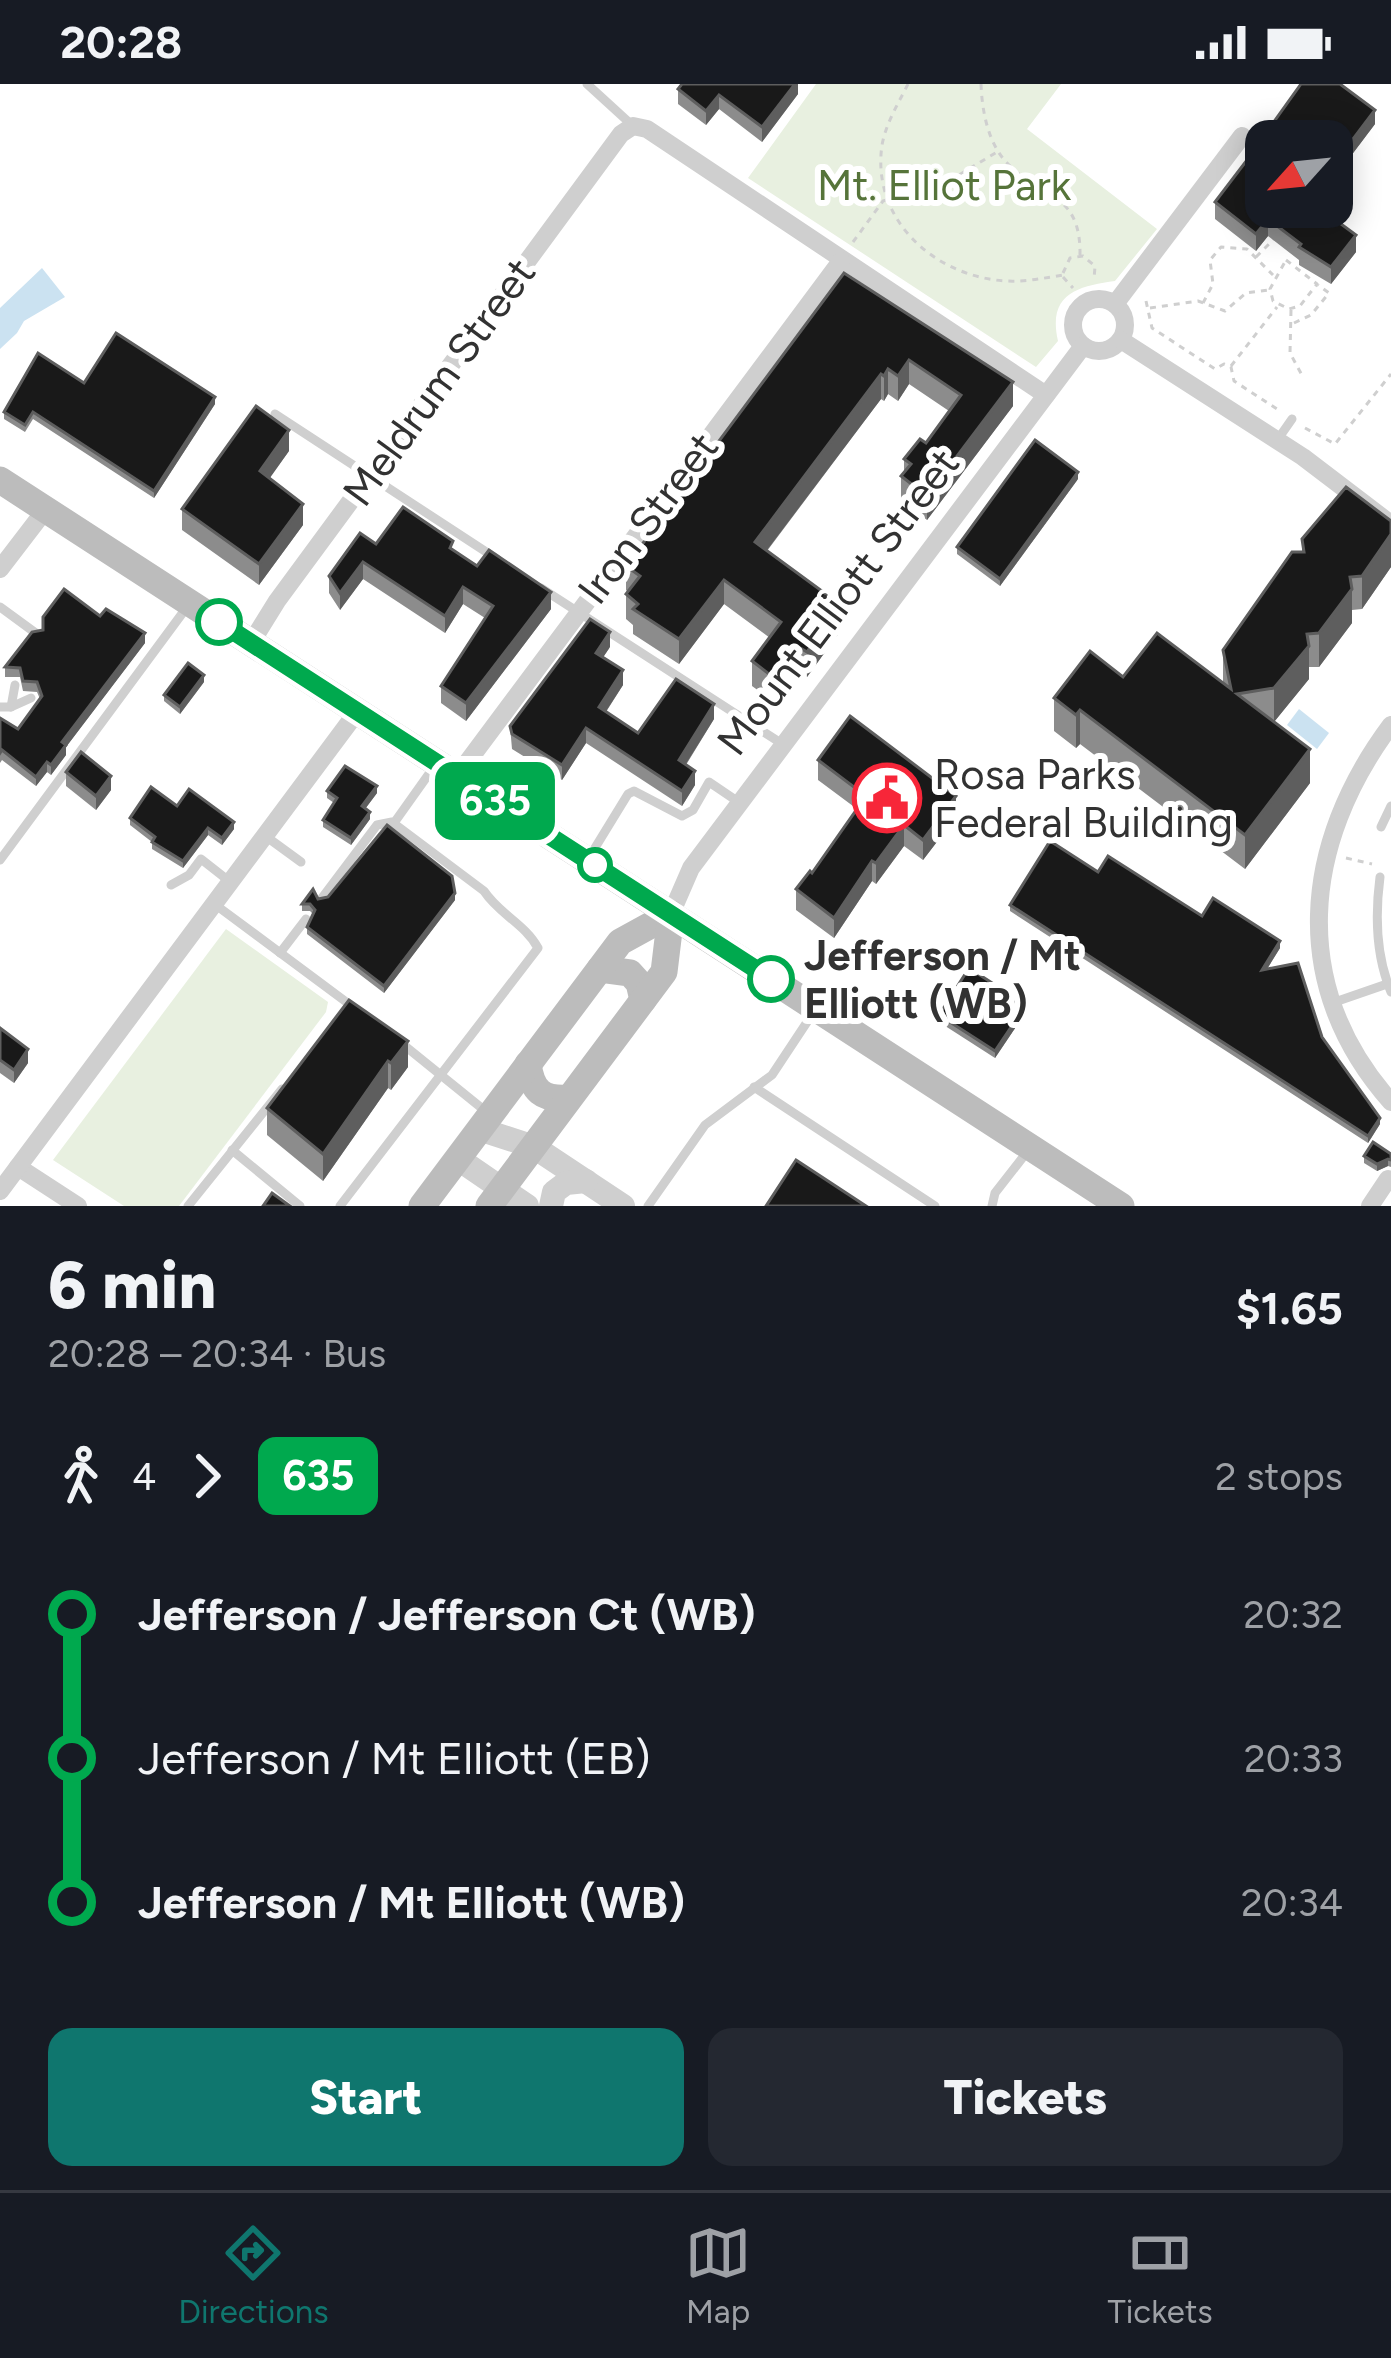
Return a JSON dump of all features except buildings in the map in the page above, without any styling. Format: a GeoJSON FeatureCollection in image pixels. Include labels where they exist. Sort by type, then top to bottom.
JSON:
{"type":"FeatureCollection","features":[{"type":"Feature","properties":{"kind":"main road"},"geometry":{"type":"LineString","coordinates":[[0,480],[1121,1206]]}},
{"type":"Feature","properties":{"kind":"main road"},"geometry":{"type":"LineString","coordinates":[[422,1206],[620,943],[671,914]]}},
{"type":"Feature","properties":{"kind":"main road","name":"Mount Elliott Street"},"geometry":{"type":"LineString","coordinates":[[496,1198],[664,972],[671,914]]}},
{"type":"Feature","properties":{"kind":"main road"},"geometry":{"type":"LineString","coordinates":[[600,969],[630,973],[639,983],[643,1000]]}},
{"type":"Feature","properties":{"kind":"main road"},"geometry":{"type":"LineString","coordinates":[[528,1064],[531,1083],[539,1094],[551,1100],[569,1098]]}},
{"type":"Feature","properties":{"kind":"street"},"geometry":{"type":"LineString","coordinates":[[633,126],[646,129],[846,253],[1046,395]]}},
{"type":"Feature","properties":{"kind":"street","name":"Meldrum Street"},"geometry":{"type":"LineString","coordinates":[[251,643],[621,134],[633,126]]}},
{"type":"Feature","properties":{"kind":"street"},"geometry":{"type":"LineString","coordinates":[[1115,304],[1242,136]]}},
{"type":"Feature","properties":{"kind":"street","name":"Iron Street"},"geometry":{"type":"LineString","coordinates":[[447,770],[578,611],[846,253]]}},
{"type":"Feature","properties":{"kind":"street"},"geometry":{"type":"LineString","coordinates":[[1100,298],[1115,304],[1125,325],[1120,340],[1103,351],[1083,346],[1072,324],[1078,309],[1100,298]]}},
{"type":"Feature","properties":{"kind":"street"},"geometry":{"type":"LineString","coordinates":[[1120,340],[1277,440],[1391,524]]}},
{"type":"Feature","properties":{"kind":"street","name":"Mount Elliott Street"},"geometry":{"type":"LineString","coordinates":[[671,914],[691,868],[1083,346]]}},
{"type":"Feature","properties":{"kind":"street"},"geometry":{"type":"LineString","coordinates":[[0,569],[46,509]]}},
{"type":"Feature","properties":{"kind":"street"},"geometry":{"type":"LineString","coordinates":[[0,1191],[357,712]]}},
{"type":"Feature","properties":{"kind":"street"},"geometry":{"type":"LineString","coordinates":[[1391,725],[1384,748],[1350,789],[1325,853],[1318,924],[1332,1003],[1359,1060],[1391,1102]]}},
{"type":"Feature","properties":{"kind":"street"},"geometry":{"type":"LineString","coordinates":[[485,1122],[534,1147],[623,1206]]}},
{"type":"Feature","properties":{"kind":"street"},"geometry":{"type":"LineString","coordinates":[[457,1158],[496,1198],[527,1206]]}},
{"type":"Feature","properties":{"kind":"street"},"geometry":{"type":"LineString","coordinates":[[18,1167],[78,1206]]}},
{"type":"Feature","properties":{"kind":"street"},"geometry":{"type":"LineString","coordinates":[[1370,1206],[1388,1179]]}},
{"type":"Feature","properties":{"kind":"street"},"geometry":{"type":"LineString","coordinates":[[551,1206],[554,1192],[566,1183],[586,1181]]}},
{"type":"Feature","properties":{"kind":"lane"},"geometry":{"type":"LineString","coordinates":[[586,84],[633,126]]}},
{"type":"Feature","properties":{"kind":"lane"},"geometry":{"type":"LineString","coordinates":[[275,414],[505,565]]}},
{"type":"Feature","properties":{"kind":"lane"},"geometry":{"type":"LineString","coordinates":[[1277,440],[1292,419]]}},
{"type":"Feature","properties":{"kind":"lane"},"geometry":{"type":"LineString","coordinates":[[524,577],[784,745]]}},
{"type":"Feature","properties":{"kind":"lane"},"geometry":{"type":"LineString","coordinates":[[0,860],[190,603]]}},
{"type":"Feature","properties":{"kind":"lane"},"geometry":{"type":"LineString","coordinates":[[0,607],[37,634]]}},
{"type":"Feature","properties":{"kind":"lane"},"geometry":{"type":"LineString","coordinates":[[5,707],[15,685]]}},
{"type":"Feature","properties":{"kind":"lane"},"geometry":{"type":"LineString","coordinates":[[5,707],[32,698]]}},
{"type":"Feature","properties":{"kind":"lane"},"geometry":{"type":"LineString","coordinates":[[394,824],[447,770]]}},
{"type":"Feature","properties":{"kind":"lane"},"geometry":{"type":"LineString","coordinates":[[587,860],[634,791],[682,816],[693,809],[709,782],[740,803]]}},
{"type":"Feature","properties":{"kind":"lane"},"geometry":{"type":"LineString","coordinates":[[1381,827],[1391,806]]}},
{"type":"Feature","properties":{"kind":"lane"},"geometry":{"type":"LineString","coordinates":[[322,898],[377,825],[385,821],[484,891],[494,907],[531,936],[538,948],[343,1205]]}},
{"type":"Feature","properties":{"kind":"lane"},"geometry":{"type":"LineString","coordinates":[[264,835],[301,862]]}},
{"type":"Feature","properties":{"kind":"lane"},"geometry":{"type":"LineString","coordinates":[[171,885],[189,875],[201,859],[229,881]]}},
{"type":"Feature","properties":{"kind":"lane"},"geometry":{"type":"LineString","coordinates":[[1332,1003],[1389,988],[1376,906],[1380,877]]}},
{"type":"Feature","properties":{"kind":"lane"},"geometry":{"type":"LineString","coordinates":[[213,903],[364,1015]]}},
{"type":"Feature","properties":{"kind":"lane"},"geometry":{"type":"LineString","coordinates":[[280,953],[306,919]]}},
{"type":"Feature","properties":{"kind":"lane"},"geometry":{"type":"LineString","coordinates":[[333,1022],[348,1003]]}},
{"type":"Feature","properties":{"kind":"lane"},"geometry":{"type":"LineString","coordinates":[[648,1206],[705,1125],[772,1075],[816,1009]]}},
{"type":"Feature","properties":{"kind":"lane"},"geometry":{"type":"LineString","coordinates":[[395,1038],[485,1122]]}},
{"type":"Feature","properties":{"kind":"lane"},"geometry":{"type":"LineString","coordinates":[[188,1206],[290,1078]]}},
{"type":"Feature","properties":{"kind":"lane"},"geometry":{"type":"LineString","coordinates":[[754,1087],[935,1206]]}},
{"type":"Feature","properties":{"kind":"lane"},"geometry":{"type":"LineString","coordinates":[[992,1206],[999,1187],[1030,1147]]}},
{"type":"Feature","properties":{"kind":"lane"},"geometry":{"type":"LineString","coordinates":[[232,1150],[300,1206]]}},
{"type":"Feature","properties":{"kind":"path"},"geometry":{"type":"LineString","coordinates":[[908,84],[883,141],[882,168],[890,200],[907,235],[921,251],[955,270],[1010,282],[1063,275]]}},
{"type":"Feature","properties":{"kind":"path"},"geometry":{"type":"LineString","coordinates":[[981,84],[982,108],[998,151],[1018,173],[1045,187],[1066,208],[1077,231],[1080,255]]}},
{"type":"Feature","properties":{"kind":"path"},"geometry":{"type":"LineString","coordinates":[[846,253],[878,205],[949,181],[998,151]]}},
{"type":"Feature","properties":{"kind":"path"},"geometry":{"type":"LineString","coordinates":[[1255,257],[1279,233],[1274,229]]}},
{"type":"Feature","properties":{"kind":"path"},"geometry":{"type":"LineString","coordinates":[[1203,303],[1212,289],[1210,260],[1226,246],[1242,246],[1275,276]]}},
{"type":"Feature","properties":{"kind":"path"},"geometry":{"type":"LineString","coordinates":[[1063,275],[1066,262],[1080,255],[1092,260],[1095,278],[1103,274]]}},
{"type":"Feature","properties":{"kind":"path"},"geometry":{"type":"LineString","coordinates":[[1292,324],[1311,316],[1329,293],[1286,260],[1275,276],[1270,289],[1278,305],[1291,309],[1300,306],[1317,284]]}},
{"type":"Feature","properties":{"kind":"path"},"geometry":{"type":"LineString","coordinates":[[1063,275],[1073,288]]}},
{"type":"Feature","properties":{"kind":"path"},"geometry":{"type":"LineString","coordinates":[[1149,308],[1185,301],[1225,311],[1246,293],[1270,289]]}},
{"type":"Feature","properties":{"kind":"path"},"geometry":{"type":"LineString","coordinates":[[1140,294],[1149,308],[1152,328],[1215,369],[1224,364],[1231,367]]}},
{"type":"Feature","properties":{"kind":"path"},"geometry":{"type":"LineString","coordinates":[[1278,305],[1231,367],[1234,381],[1292,419],[1335,444],[1391,374]]}},
{"type":"Feature","properties":{"kind":"path"},"geometry":{"type":"LineString","coordinates":[[1291,309],[1290,352],[1303,377]]}},
{"type":"Feature","properties":{"kind":"path"},"geometry":{"type":"LineString","coordinates":[[1325,853],[1391,868]]}},
{"type":"Feature","properties":{"kind":"green space","name":"Mt. Elliot Park"},"geometry":{"type":"Polygon","coordinates":[[[816,84],[1061,84],[1027,129],[1157,229],[1115,281],[1078,290],[1062,302],[1057,312],[1058,341],[1036,367],[748,178],[816,84]]]}},
{"type":"Feature","properties":{"kind":"green space"},"geometry":{"type":"Polygon","coordinates":[[[226,929],[328,1002],[326,1012],[179,1206],[124,1206],[53,1160],[226,929]]]}},
{"type":"Feature","properties":{"kind":"water"},"geometry":{"type":"Polygon","coordinates":[[[42,268],[65,297],[24,321],[0,349],[0,308],[42,268]]]}},
{"type":"Feature","properties":{"kind":"water"},"geometry":{"type":"Polygon","coordinates":[[[1299,709],[1329,733],[1317,749],[1287,725],[1299,709]]]}},
{"type":"Feature","properties":{"kind":"bus line","name":"635"},"geometry":{"type":"LineString","coordinates":[[219,622],[771,979]]}},
{"type":"Feature","properties":{"kind":"place","name":"Rosa Parks Federal Building"},"geometry":{"type":"Point","coordinates":[887,798]}},
{"type":"Feature","properties":{"kind":"place","name":"Jefferson / Mt Elliott (WB)"},"geometry":{"type":"Point","coordinates":[771,979]}}]}
